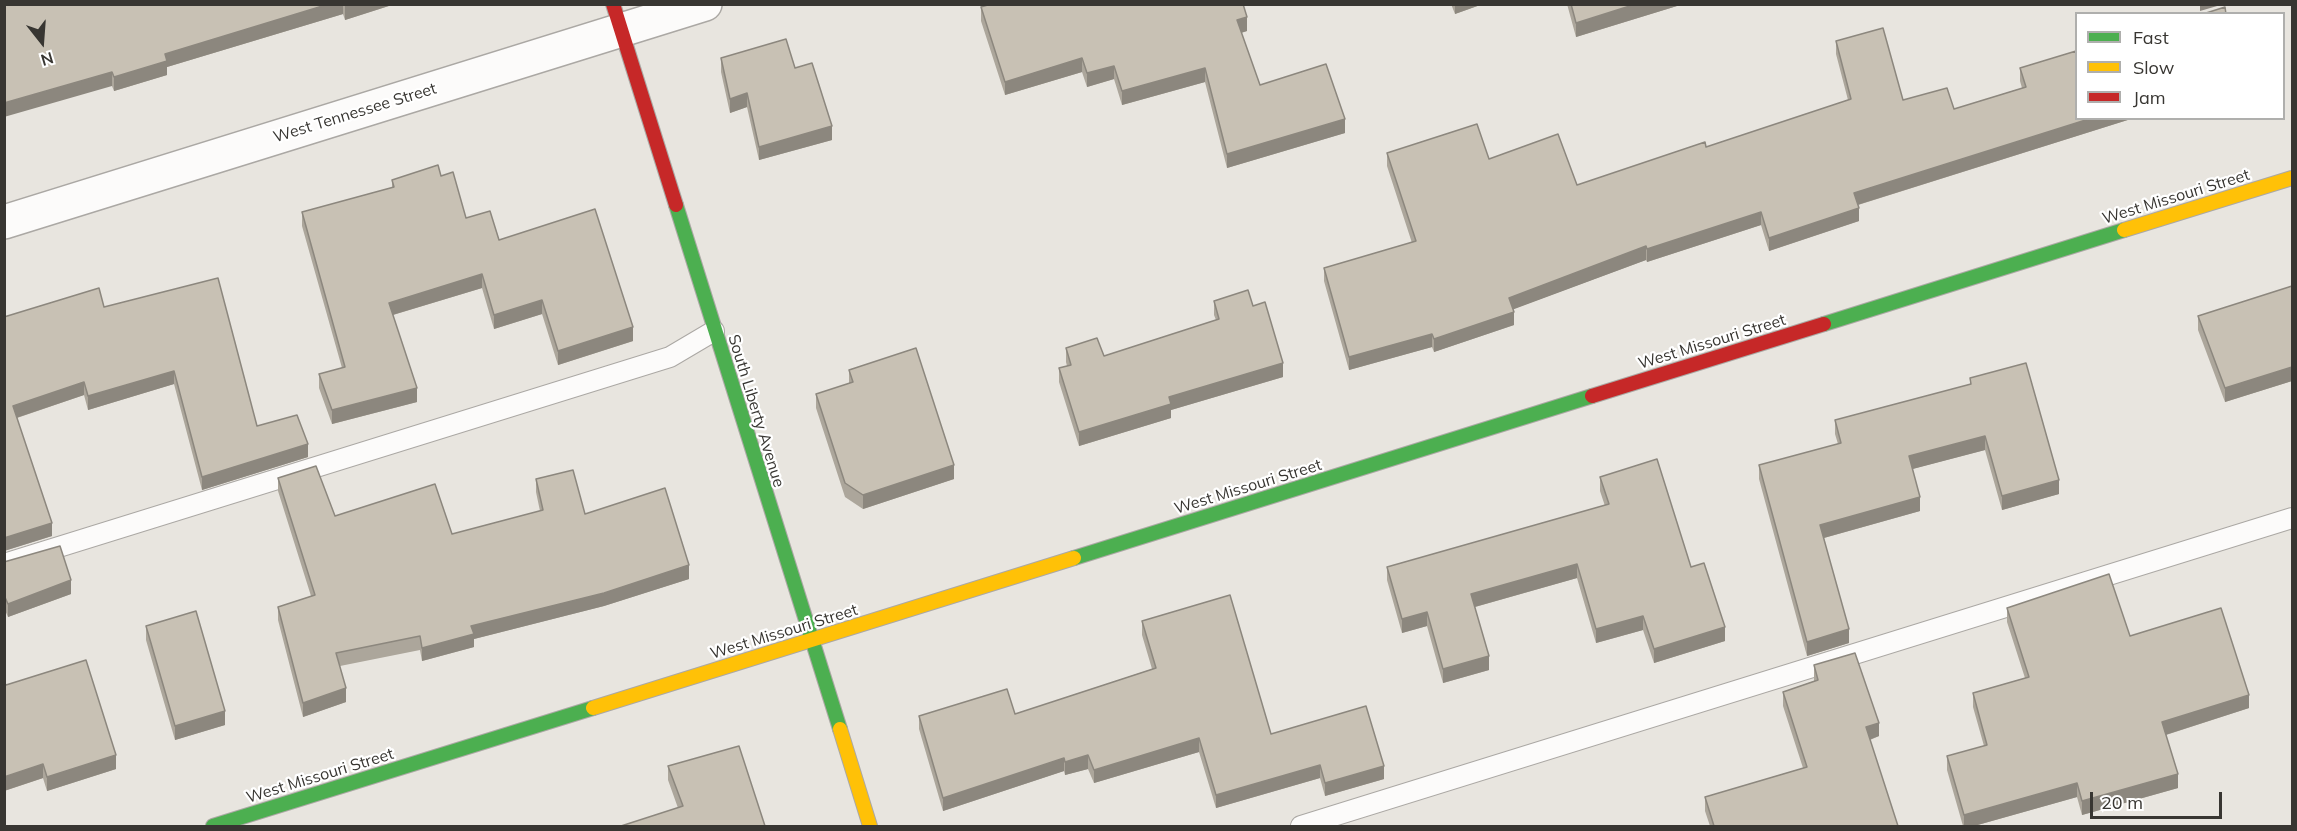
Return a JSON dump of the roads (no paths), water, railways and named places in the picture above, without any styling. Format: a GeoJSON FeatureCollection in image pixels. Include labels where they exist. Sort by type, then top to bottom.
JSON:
{"type":"FeatureCollection","features":[{"type":"Feature","properties":{"kind":"street","name":"West Tennessee Street"},"geometry":{"type":"LineString","coordinates":[[4,222],[617,17],[705,4]]}},
{"type":"Feature","properties":{"kind":"street","name":"South Liberty Avenue"},"geometry":{"type":"LineString","coordinates":[[617,17],[870,826]]}},
{"type":"Feature","properties":{"kind":"street","name":"West Missouri Street"},"geometry":{"type":"LineString","coordinates":[[213,826],[2292,178]]}},
{"type":"Feature","properties":{"kind":"lane"},"geometry":{"type":"LineString","coordinates":[[4,564],[670,357],[714,331]]}},
{"type":"Feature","properties":{"kind":"lane"},"geometry":{"type":"LineString","coordinates":[[1300,826],[2292,518]]}}]}
